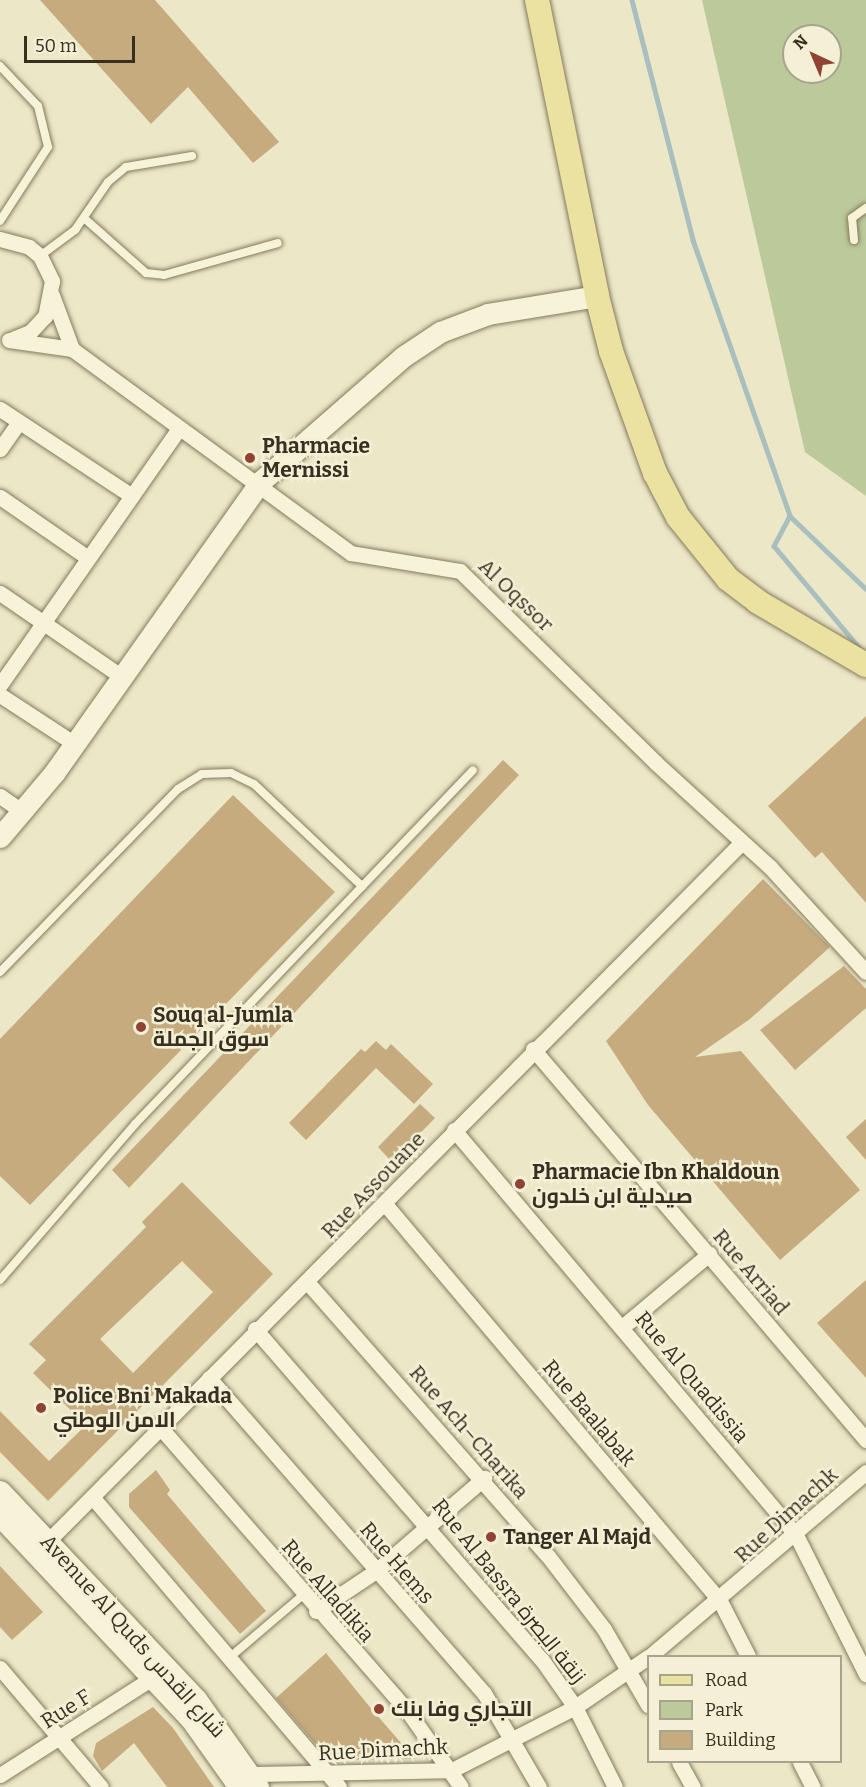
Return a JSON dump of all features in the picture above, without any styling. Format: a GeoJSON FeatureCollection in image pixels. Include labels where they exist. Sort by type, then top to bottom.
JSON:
{"type":"FeatureCollection","features":[{"type":"Feature","properties":{"kind":"main road"},"geometry":{"type":"LineString","coordinates":[[537,0],[597,296],[611,351],[651,462],[678,517],[728,579],[824,643],[866,664]]}},
{"type":"Feature","properties":{"kind":"street"},"geometry":{"type":"LineString","coordinates":[[1,238],[23,244],[40,256],[48,267],[52,295],[72,349]]}},
{"type":"Feature","properties":{"kind":"street"},"geometry":{"type":"LineString","coordinates":[[5,340],[38,325],[52,295]]}},
{"type":"Feature","properties":{"kind":"street"},"geometry":{"type":"LineString","coordinates":[[0,837],[24,813],[75,744],[260,482],[396,363],[440,332],[488,314],[597,296]]}},
{"type":"Feature","properties":{"kind":"street","name":"Al Oqssor"},"geometry":{"type":"LineString","coordinates":[[5,340],[72,349],[179,428],[260,482],[351,553],[460,571],[741,843],[770,867],[866,972]]}},
{"type":"Feature","properties":{"kind":"street"},"geometry":{"type":"LineString","coordinates":[[0,409],[132,496]]}},
{"type":"Feature","properties":{"kind":"street"},"geometry":{"type":"LineString","coordinates":[[0,449],[19,422]]}},
{"type":"Feature","properties":{"kind":"street"},"geometry":{"type":"LineString","coordinates":[[0,685],[41,622],[179,428]]}},
{"type":"Feature","properties":{"kind":"street"},"geometry":{"type":"LineString","coordinates":[[0,497],[88,558]]}},
{"type":"Feature","properties":{"kind":"street"},"geometry":{"type":"LineString","coordinates":[[0,593],[122,677]]}},
{"type":"Feature","properties":{"kind":"street"},"geometry":{"type":"LineString","coordinates":[[0,695],[75,744]]}},
{"type":"Feature","properties":{"kind":"street"},"geometry":{"type":"LineString","coordinates":[[0,796],[24,813]]}},
{"type":"Feature","properties":{"kind":"street","name":"Rue Assouane"},"geometry":{"type":"LineString","coordinates":[[41,1548],[94,1499],[159,1426],[255,1329],[308,1283],[533,1049],[741,843]]}},
{"type":"Feature","properties":{"kind":"street","name":"Rue Arriad"},"geometry":{"type":"LineString","coordinates":[[533,1049],[866,1440]]}},
{"type":"Feature","properties":{"kind":"street","name":"Rue Al Quadissia"},"geometry":{"type":"LineString","coordinates":[[454,1130],[796,1536],[866,1674]]}},
{"type":"Feature","properties":{"kind":"street","name":"Rue Baalabak"},"geometry":{"type":"LineString","coordinates":[[385,1204],[720,1601],[747,1655]]}},
{"type":"Feature","properties":{"kind":"street"},"geometry":{"type":"LineString","coordinates":[[622,1327],[709,1254]]}},
{"type":"Feature","properties":{"kind":"street","name":"Rue Ach–Charika"},"geometry":{"type":"LineString","coordinates":[[308,1283],[484,1478],[604,1629],[647,1703]]}},
{"type":"Feature","properties":{"kind":"street","name":"Rue Al Bassra زنقة البصرة"},"geometry":{"type":"LineString","coordinates":[[255,1329],[429,1525],[542,1660],[575,1707],[615,1787]]}},
{"type":"Feature","properties":{"kind":"street","name":"Rue Hems"},"geometry":{"type":"LineString","coordinates":[[209,1377],[484,1693],[515,1739],[539,1787]]}},
{"type":"Feature","properties":{"kind":"street","name":"Rue Alladikia"},"geometry":{"type":"LineString","coordinates":[[159,1426],[316,1611],[409,1713],[452,1770],[461,1787]]}},
{"type":"Feature","properties":{"kind":"street","name":"Rue Dimachk"},"geometry":{"type":"LineString","coordinates":[[652,1655],[720,1601],[866,1472]]}},
{"type":"Feature","properties":{"kind":"street"},"geometry":{"type":"LineString","coordinates":[[316,1611],[376,1571],[484,1478]]}},
{"type":"Feature","properties":{"kind":"street","name":"Avenue Al Quds شارع القدس"},"geometry":{"type":"LineString","coordinates":[[0,1491],[41,1548],[246,1782]]}},
{"type":"Feature","properties":{"kind":"street"},"geometry":{"type":"LineString","coordinates":[[94,1499],[326,1775],[339,1787]]}},
{"type":"Feature","properties":{"kind":"street","name":"Avenue Al Quds شارع القدس"},"geometry":{"type":"LineString","coordinates":[[0,1516],[41,1548],[196,1699],[246,1782]]}},
{"type":"Feature","properties":{"kind":"street","name":"Rue Dimachk"},"geometry":{"type":"LineString","coordinates":[[246,1782],[326,1775],[452,1770],[575,1707],[631,1672],[647,1659]]}},
{"type":"Feature","properties":{"kind":"street"},"geometry":{"type":"LineString","coordinates":[[0,1669],[101,1787]]}},
{"type":"Feature","properties":{"kind":"street","name":"Rue F"},"geometry":{"type":"LineString","coordinates":[[0,1774],[61,1738],[154,1677]]}},
{"type":"Feature","properties":{"kind":"street"},"geometry":{"type":"LineString","coordinates":[[680,1763],[693,1787]]}},
{"type":"Feature","properties":{"kind":"street"},"geometry":{"type":"LineString","coordinates":[[801,1763],[813,1787]]}},
{"type":"Feature","properties":{"kind":"lane"},"geometry":{"type":"LineString","coordinates":[[0,66],[38,106],[48,147],[0,221]]}},
{"type":"Feature","properties":{"kind":"lane"},"geometry":{"type":"LineString","coordinates":[[40,256],[75,230],[108,182],[126,166],[192,156]]}},
{"type":"Feature","properties":{"kind":"lane"},"geometry":{"type":"LineString","coordinates":[[855,240],[852,218],[866,208]]}},
{"type":"Feature","properties":{"kind":"lane"},"geometry":{"type":"LineString","coordinates":[[84,218],[146,273],[164,275],[278,243]]}},
{"type":"Feature","properties":{"kind":"lane"},"geometry":{"type":"LineString","coordinates":[[0,1280],[99,1163],[472,770]]}},
{"type":"Feature","properties":{"kind":"lane"},"geometry":{"type":"LineString","coordinates":[[0,972],[178,789],[202,774],[231,773],[254,784],[362,886]]}},
{"type":"Feature","properties":{"kind":"lane"},"geometry":{"type":"LineString","coordinates":[[228,1659],[303,1595]]}},
{"type":"Feature","properties":{"kind":"green space"},"geometry":{"type":"Polygon","coordinates":[[[702,0],[866,0],[866,496],[805,452],[702,0]]]}},
{"type":"Feature","properties":{"kind":"building"},"geometry":{"type":"Polygon","coordinates":[[[40,0],[155,0],[279,142],[253,163],[188,87],[151,124],[40,0]]]}},
{"type":"Feature","properties":{"kind":"building"},"geometry":{"type":"Polygon","coordinates":[[[866,716],[866,903],[822,852],[815,858],[768,806],[866,716]]]}},
{"type":"Feature","properties":{"kind":"building"},"geometry":{"type":"Polygon","coordinates":[[[503,760],[519,775],[129,1188],[112,1170],[503,760]]]}},
{"type":"Feature","properties":{"kind":"building","name":"Souq al-Jumla سوق الجملة"},"geometry":{"type":"Polygon","coordinates":[[[233,795],[335,892],[30,1205],[0,1176],[0,1039],[233,795]]]}},
{"type":"Feature","properties":{"kind":"building"},"geometry":{"type":"Polygon","coordinates":[[[763,879],[830,947],[750,1019],[695,1057],[741,1051],[860,1190],[780,1260],[648,1105],[606,1041],[763,879]]]}},
{"type":"Feature","properties":{"kind":"building"},"geometry":{"type":"Polygon","coordinates":[[[844,966],[866,989],[866,1008],[795,1070],[760,1030],[844,966]]]}},
{"type":"Feature","properties":{"kind":"building"},"geometry":{"type":"Polygon","coordinates":[[[376,1041],[386,1050],[391,1044],[433,1084],[414,1104],[376,1068],[306,1140],[289,1123],[361,1049],[365,1052],[376,1041]]]}},
{"type":"Feature","properties":{"kind":"building"},"geometry":{"type":"Polygon","coordinates":[[[420,1104],[435,1118],[392,1162],[378,1147],[420,1104]]]}},
{"type":"Feature","properties":{"kind":"building"},"geometry":{"type":"Polygon","coordinates":[[[866,1119],[866,1160],[846,1137],[866,1119]]]}},
{"type":"Feature","properties":{"kind":"building"},"geometry":{"type":"Polygon","coordinates":[[[182,1182],[273,1274],[48,1501],[0,1452],[0,1411],[49,1461],[86,1425],[33,1373],[46,1360],[29,1344],[146,1227],[142,1222],[182,1182]],[[182,1261],[100,1339],[133,1373],[213,1292],[182,1261]]]}},
{"type":"Feature","properties":{"kind":"building"},"geometry":{"type":"Polygon","coordinates":[[[866,1280],[866,1378],[817,1323],[866,1280]]]}},
{"type":"Feature","properties":{"kind":"building"},"geometry":{"type":"Polygon","coordinates":[[[156,1470],[170,1490],[167,1494],[266,1611],[240,1634],[129,1507],[129,1494],[156,1470]]]}},
{"type":"Feature","properties":{"kind":"building"},"geometry":{"type":"Polygon","coordinates":[[[0,1566],[43,1612],[12,1640],[0,1627],[0,1566]]]}},
{"type":"Feature","properties":{"kind":"building"},"geometry":{"type":"Polygon","coordinates":[[[326,1653],[415,1759],[329,1760],[276,1698],[326,1653]]]}},
{"type":"Feature","properties":{"kind":"building"},"geometry":{"type":"Polygon","coordinates":[[[153,1707],[173,1728],[214,1787],[167,1787],[134,1743],[102,1771],[93,1756],[96,1743],[153,1707]]]}},
{"type":"Feature","properties":{"kind":"waterway"},"geometry":{"type":"LineString","coordinates":[[632,0],[693,240],[790,516],[774,546],[862,651]]}},
{"type":"Feature","properties":{"kind":"waterway"},"geometry":{"type":"LineString","coordinates":[[790,516],[866,589]]}},
{"type":"Feature","properties":{"kind":"place","name":"Pharmacie Mernissi"},"geometry":{"type":"Point","coordinates":[250,458]}},
{"type":"Feature","properties":{"kind":"place","name":"Souq al-Jumla سوق الجملة"},"geometry":{"type":"Point","coordinates":[141,1027]}},
{"type":"Feature","properties":{"kind":"place","name":"Pharmacie Ibn Khaldoun صيدلية ابن خلدون"},"geometry":{"type":"Point","coordinates":[520,1184]}},
{"type":"Feature","properties":{"kind":"place","name":"Police Bni Makada الامن الوطني"},"geometry":{"type":"Point","coordinates":[41,1408]}},
{"type":"Feature","properties":{"kind":"place","name":"Tanger Al Majd"},"geometry":{"type":"Point","coordinates":[491,1537]}},
{"type":"Feature","properties":{"kind":"place","name":"التجاري وفا بنك"},"geometry":{"type":"Point","coordinates":[379,1709]}}]}
